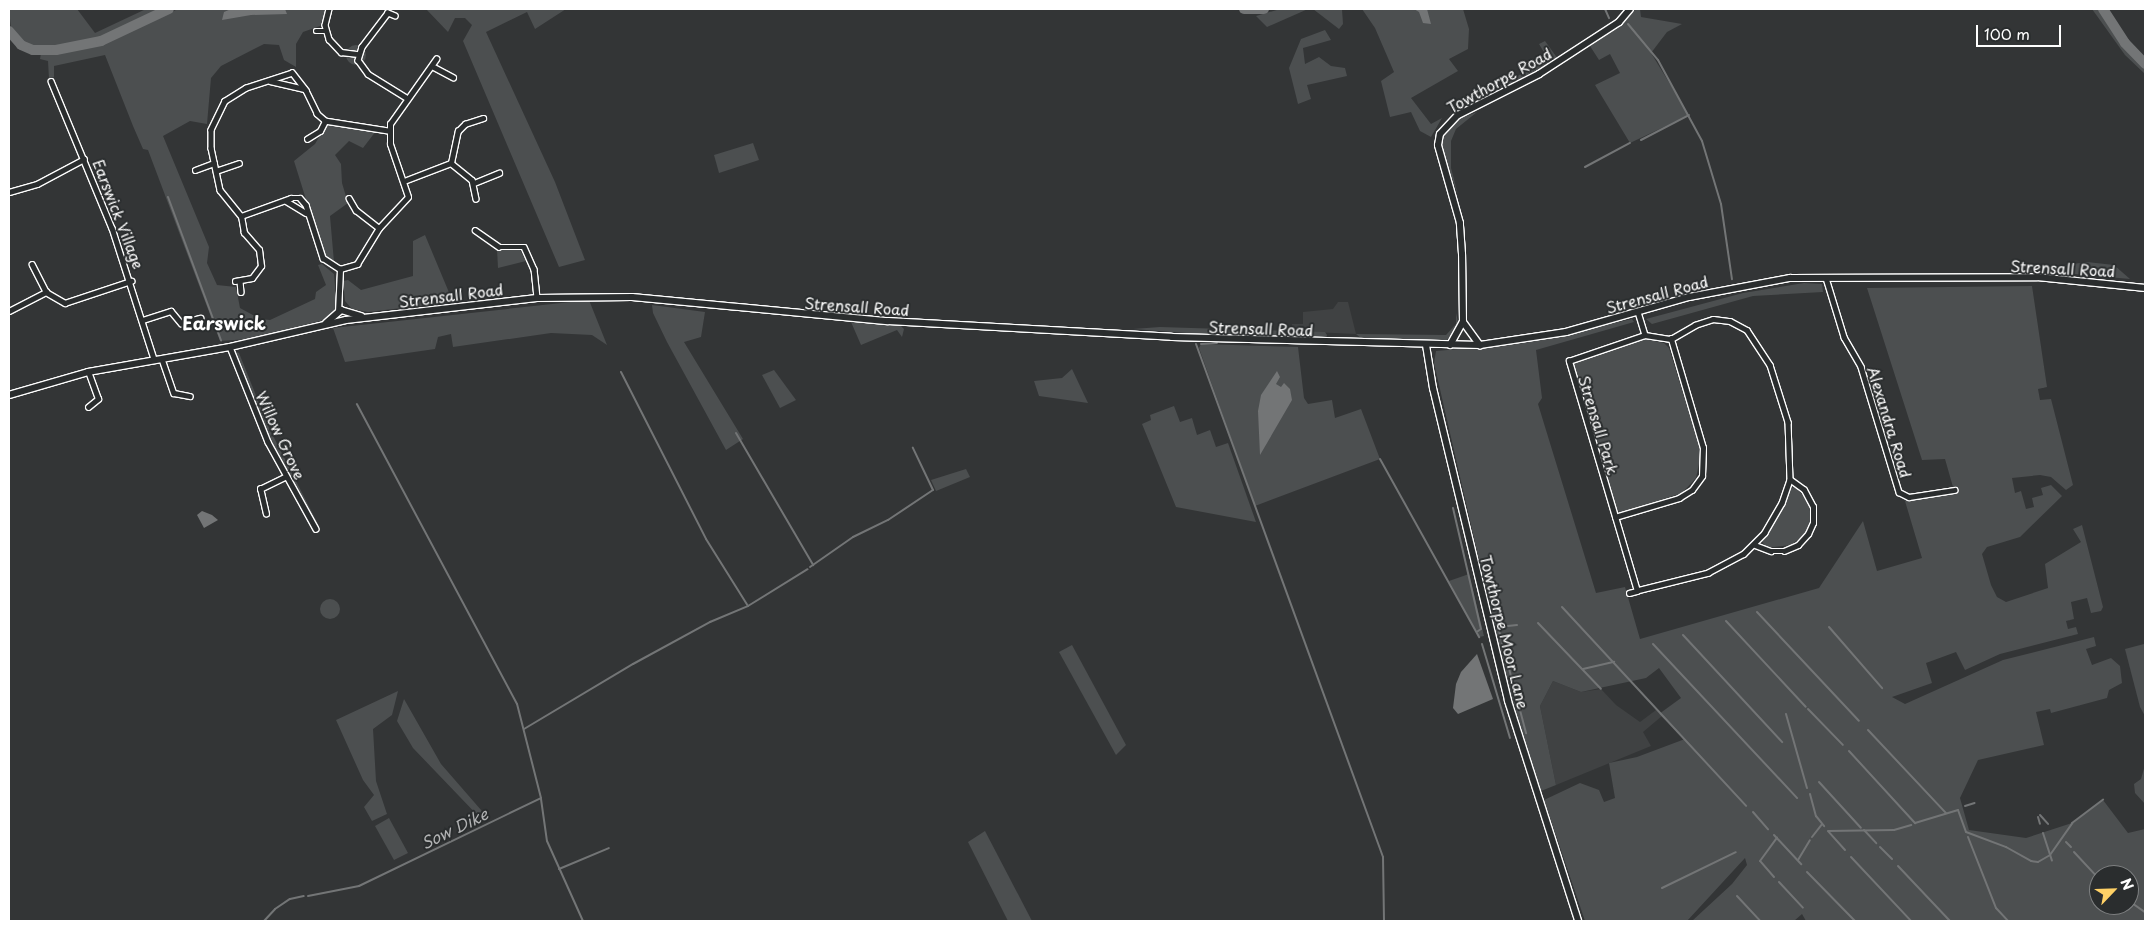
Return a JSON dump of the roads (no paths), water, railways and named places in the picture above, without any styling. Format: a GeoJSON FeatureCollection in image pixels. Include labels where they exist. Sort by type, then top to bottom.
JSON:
{"type":"FeatureCollection","features":[{"type":"Feature","properties":{"kind":"street"},"geometry":{"type":"LineString","coordinates":[[329,9],[326,31],[341,52],[358,54]]}},
{"type":"Feature","properties":{"kind":"street","name":"Towthorpe Road"},"geometry":{"type":"LineString","coordinates":[[1463,322],[1462,236],[1438,145],[1440,134],[1458,115],[1539,74],[1619,22],[1630,9]]}},
{"type":"Feature","properties":{"kind":"street"},"geometry":{"type":"LineString","coordinates":[[395,16],[386,11],[358,54],[359,64],[368,74],[407,98]]}},
{"type":"Feature","properties":{"kind":"street"},"geometry":{"type":"LineString","coordinates":[[316,31],[326,31]]}},
{"type":"Feature","properties":{"kind":"street"},"geometry":{"type":"LineString","coordinates":[[340,269],[362,260],[379,228],[406,201],[408,192],[388,132],[392,118],[436,59]]}},
{"type":"Feature","properties":{"kind":"street"},"geometry":{"type":"LineString","coordinates":[[432,66],[453,77]]}},
{"type":"Feature","properties":{"kind":"street"},"geometry":{"type":"LineString","coordinates":[[241,292],[237,281],[256,274],[261,260],[255,244],[244,233],[241,216],[222,194],[214,163],[211,130],[225,101],[236,92],[292,73],[306,91],[317,114],[325,121],[388,132]]}},
{"type":"Feature","properties":{"kind":"street","name":"Earswick Village"},"geometry":{"type":"LineString","coordinates":[[51,81],[84,159],[130,281],[154,359]]}},
{"type":"Feature","properties":{"kind":"street"},"geometry":{"type":"LineString","coordinates":[[269,81],[293,84],[306,91]]}},
{"type":"Feature","properties":{"kind":"street"},"geometry":{"type":"LineString","coordinates":[[451,162],[458,131],[465,124],[483,118]]}},
{"type":"Feature","properties":{"kind":"street"},"geometry":{"type":"LineString","coordinates":[[307,139],[320,131],[325,121]]}},
{"type":"Feature","properties":{"kind":"street"},"geometry":{"type":"LineString","coordinates":[[9,192],[36,184],[84,159]]}},
{"type":"Feature","properties":{"kind":"street"},"geometry":{"type":"LineString","coordinates":[[404,182],[451,162]]}},
{"type":"Feature","properties":{"kind":"street"},"geometry":{"type":"LineString","coordinates":[[451,162],[465,172],[474,183],[476,199]]}},
{"type":"Feature","properties":{"kind":"street"},"geometry":{"type":"LineString","coordinates":[[195,170],[214,163]]}},
{"type":"Feature","properties":{"kind":"street"},"geometry":{"type":"LineString","coordinates":[[216,171],[239,163]]}},
{"type":"Feature","properties":{"kind":"street"},"geometry":{"type":"LineString","coordinates":[[474,183],[499,173]]}},
{"type":"Feature","properties":{"kind":"street"},"geometry":{"type":"LineString","coordinates":[[241,216],[285,200],[300,198],[306,205],[307,214],[324,258],[340,269]]}},
{"type":"Feature","properties":{"kind":"street"},"geometry":{"type":"LineString","coordinates":[[349,198],[356,210],[379,228]]}},
{"type":"Feature","properties":{"kind":"street"},"geometry":{"type":"LineString","coordinates":[[285,200],[297,205],[307,214]]}},
{"type":"Feature","properties":{"kind":"street"},"geometry":{"type":"LineString","coordinates":[[475,230],[499,247],[524,247],[534,269],[537,298]]}},
{"type":"Feature","properties":{"kind":"street"},"geometry":{"type":"LineString","coordinates":[[32,264],[46,292],[65,303],[130,281]]}},
{"type":"Feature","properties":{"kind":"street"},"geometry":{"type":"LineString","coordinates":[[340,269],[337,295],[342,316]]}},
{"type":"Feature","properties":{"kind":"street","name":"Strensall Road"},"geometry":{"type":"LineString","coordinates":[[9,395],[88,372],[230,347],[321,327],[342,316],[370,317],[537,298],[632,297],[888,321],[1172,337],[1480,345],[1566,332],[1759,282],[1826,278],[2037,277],[2145,288]]}},
{"type":"Feature","properties":{"kind":"street","name":"Alexandra Road"},"geometry":{"type":"LineString","coordinates":[[1826,278],[1844,336],[1861,367],[1899,492],[1909,497],[1954,490]]}},
{"type":"Feature","properties":{"kind":"street"},"geometry":{"type":"LineString","coordinates":[[9,311],[46,292]]}},
{"type":"Feature","properties":{"kind":"street"},"geometry":{"type":"LineString","coordinates":[[143,320],[172,311],[181,323],[200,318]]}},
{"type":"Feature","properties":{"kind":"street"},"geometry":{"type":"LineString","coordinates":[[1638,312],[1645,335]]}},
{"type":"Feature","properties":{"kind":"street"},"geometry":{"type":"LineString","coordinates":[[1614,517],[1679,498],[1692,490],[1702,476],[1703,448],[1671,339],[1695,325],[1713,319],[1740,325],[1755,338],[1770,365],[1784,401],[1791,438],[1790,480],[1777,514],[1754,545],[1731,563],[1709,573],[1629,593]]}},
{"type":"Feature","properties":{"kind":"street"},"geometry":{"type":"LineString","coordinates":[[1450,345],[1463,322],[1480,345]]}},
{"type":"Feature","properties":{"kind":"street","name":"Strensall Park"},"geometry":{"type":"LineString","coordinates":[[1637,591],[1568,365],[1572,358],[1596,354],[1645,335],[1671,339]]}},
{"type":"Feature","properties":{"kind":"street","name":"Towthorpe Moor Lane"},"geometry":{"type":"LineString","coordinates":[[1426,345],[1433,388],[1508,701],[1578,921]]}},
{"type":"Feature","properties":{"kind":"street","name":"Willow Grove"},"geometry":{"type":"LineString","coordinates":[[230,347],[285,477],[316,529]]}},
{"type":"Feature","properties":{"kind":"street"},"geometry":{"type":"LineString","coordinates":[[162,359],[174,393],[190,396]]}},
{"type":"Feature","properties":{"kind":"street"},"geometry":{"type":"LineString","coordinates":[[88,372],[98,399],[88,407]]}},
{"type":"Feature","properties":{"kind":"street"},"geometry":{"type":"LineString","coordinates":[[266,514],[260,489],[285,477]]}},
{"type":"Feature","properties":{"kind":"street"},"geometry":{"type":"LineString","coordinates":[[1754,545],[1771,551],[1784,551],[1798,545],[1808,534],[1813,523],[1812,507],[1804,490],[1790,480]]}},
{"type":"Feature","properties":{"kind":"waterway"},"geometry":{"type":"LineString","coordinates":[[9,31],[21,45],[33,50],[56,50],[101,41],[169,9]]}},
{"type":"Feature","properties":{"kind":"waterway"},"geometry":{"type":"LineString","coordinates":[[1244,9],[1264,9]]}},
{"type":"Feature","properties":{"kind":"waterway"},"geometry":{"type":"LineString","coordinates":[[1605,9],[1609,18]]}},
{"type":"Feature","properties":{"kind":"waterway"},"geometry":{"type":"LineString","coordinates":[[2103,9],[2125,43],[2145,64]]}},
{"type":"Feature","properties":{"kind":"waterway"},"geometry":{"type":"LineString","coordinates":[[1628,24],[1658,60],[1702,141],[1721,204],[1732,279]]}},
{"type":"Feature","properties":{"kind":"waterway"},"geometry":{"type":"LineString","coordinates":[[1641,140],[1689,115]]}},
{"type":"Feature","properties":{"kind":"waterway"},"geometry":{"type":"LineString","coordinates":[[1585,167],[1630,143]]}},
{"type":"Feature","properties":{"kind":"waterway"},"geometry":{"type":"LineString","coordinates":[[168,197],[221,340]]}},
{"type":"Feature","properties":{"kind":"waterway"},"geometry":{"type":"LineString","coordinates":[[1201,344],[1217,343]]}},
{"type":"Feature","properties":{"kind":"waterway"},"geometry":{"type":"LineString","coordinates":[[1196,344],[1383,857],[1384,921]]}},
{"type":"Feature","properties":{"kind":"waterway"},"geometry":{"type":"LineString","coordinates":[[621,372],[706,539],[748,606]]}},
{"type":"Feature","properties":{"kind":"waterway"},"geometry":{"type":"LineString","coordinates":[[308,896],[359,886],[541,798],[517,704],[357,404]]}},
{"type":"Feature","properties":{"kind":"waterway"},"geometry":{"type":"LineString","coordinates":[[736,433],[813,565]]}},
{"type":"Feature","properties":{"kind":"waterway"},"geometry":{"type":"LineString","coordinates":[[810,567],[853,537],[888,520],[933,490],[913,448]]}},
{"type":"Feature","properties":{"kind":"waterway"},"geometry":{"type":"LineString","coordinates":[[1380,459],[1479,637]]}},
{"type":"Feature","properties":{"kind":"waterway"},"geometry":{"type":"LineString","coordinates":[[1453,508],[1481,629],[1478,631]]}},
{"type":"Feature","properties":{"kind":"waterway"},"geometry":{"type":"LineString","coordinates":[[524,729],[633,664],[710,622],[748,606],[808,569]]}},
{"type":"Feature","properties":{"kind":"waterway"},"geometry":{"type":"LineString","coordinates":[[1562,607],[1746,806]]}},
{"type":"Feature","properties":{"kind":"waterway"},"geometry":{"type":"LineString","coordinates":[[1757,612],[1859,721]]}},
{"type":"Feature","properties":{"kind":"waterway"},"geometry":{"type":"LineString","coordinates":[[1726,621],[1806,707]]}},
{"type":"Feature","properties":{"kind":"waterway"},"geometry":{"type":"LineString","coordinates":[[1538,623],[1601,689]]}},
{"type":"Feature","properties":{"kind":"waterway"},"geometry":{"type":"LineString","coordinates":[[1517,625],[1498,627],[1526,733]]}},
{"type":"Feature","properties":{"kind":"waterway"},"geometry":{"type":"LineString","coordinates":[[1829,627],[1882,688]]}},
{"type":"Feature","properties":{"kind":"waterway"},"geometry":{"type":"LineString","coordinates":[[1683,635],[1782,742]]}},
{"type":"Feature","properties":{"kind":"waterway"},"geometry":{"type":"LineString","coordinates":[[1482,644],[1510,738]]}},
{"type":"Feature","properties":{"kind":"waterway"},"geometry":{"type":"LineString","coordinates":[[1653,644],[1797,798]]}},
{"type":"Feature","properties":{"kind":"waterway"},"geometry":{"type":"LineString","coordinates":[[1583,669],[1614,662]]}},
{"type":"Feature","properties":{"kind":"waterway"},"geometry":{"type":"LineString","coordinates":[[1808,709],[1843,745]]}},
{"type":"Feature","properties":{"kind":"waterway"},"geometry":{"type":"LineString","coordinates":[[1786,714],[1807,788]]}},
{"type":"Feature","properties":{"kind":"waterway"},"geometry":{"type":"LineString","coordinates":[[1868,730],[1946,813]]}},
{"type":"Feature","properties":{"kind":"waterway"},"geometry":{"type":"LineString","coordinates":[[1849,751],[1915,823],[1958,810],[1966,832],[2006,847],[2031,861],[2038,862],[2050,855],[2072,823],[2103,800]]}},
{"type":"Feature","properties":{"kind":"waterway"},"geometry":{"type":"LineString","coordinates":[[1819,782],[1861,828]]}},
{"type":"Feature","properties":{"kind":"waterway"},"geometry":{"type":"LineString","coordinates":[[1810,794],[1816,816],[1824,826]]}},
{"type":"Feature","properties":{"kind":"waterway"},"geometry":{"type":"LineString","coordinates":[[541,799],[547,841],[583,921]]}},
{"type":"Feature","properties":{"kind":"waterway"},"geometry":{"type":"LineString","coordinates":[[1965,806],[1975,803]]}},
{"type":"Feature","properties":{"kind":"waterway"},"geometry":{"type":"LineString","coordinates":[[1753,812],[1768,829]]}},
{"type":"Feature","properties":{"kind":"waterway"},"geometry":{"type":"LineString","coordinates":[[2040,815],[2048,824]]}},
{"type":"Feature","properties":{"kind":"waterway"},"geometry":{"type":"LineString","coordinates":[[2038,817],[2040,824]]}},
{"type":"Feature","properties":{"kind":"waterway"},"geometry":{"type":"LineString","coordinates":[[1812,837],[1822,824]]}},
{"type":"Feature","properties":{"kind":"waterway"},"geometry":{"type":"LineString","coordinates":[[1845,850],[1828,831],[1894,830],[1911,825]]}},
{"type":"Feature","properties":{"kind":"waterway"},"geometry":{"type":"LineString","coordinates":[[1864,830],[1876,843]]}},
{"type":"Feature","properties":{"kind":"waterway"},"geometry":{"type":"LineString","coordinates":[[2043,833],[2052,861]]}},
{"type":"Feature","properties":{"kind":"waterway"},"geometry":{"type":"LineString","coordinates":[[1774,835],[1801,864]]}},
{"type":"Feature","properties":{"kind":"waterway"},"geometry":{"type":"LineString","coordinates":[[1968,837],[1996,908],[2008,921]]}},
{"type":"Feature","properties":{"kind":"waterway"},"geometry":{"type":"LineString","coordinates":[[1774,877],[1760,861],[1777,838]]}},
{"type":"Feature","properties":{"kind":"waterway"},"geometry":{"type":"LineString","coordinates":[[1798,860],[1810,840]]}},
{"type":"Feature","properties":{"kind":"waterway"},"geometry":{"type":"LineString","coordinates":[[2066,842],[2071,847]]}},
{"type":"Feature","properties":{"kind":"waterway"},"geometry":{"type":"LineString","coordinates":[[1880,847],[1892,859]]}},
{"type":"Feature","properties":{"kind":"waterway"},"geometry":{"type":"LineString","coordinates":[[559,869],[609,848]]}},
{"type":"Feature","properties":{"kind":"waterway"},"geometry":{"type":"LineString","coordinates":[[1662,888],[1736,852]]}},
{"type":"Feature","properties":{"kind":"waterway"},"geometry":{"type":"LineString","coordinates":[[2074,852],[2089,868]]}},
{"type":"Feature","properties":{"kind":"waterway"},"geometry":{"type":"LineString","coordinates":[[1851,857],[1911,921]]}},
{"type":"Feature","properties":{"kind":"waterway"},"geometry":{"type":"LineString","coordinates":[[1898,866],[1950,921]]}},
{"type":"Feature","properties":{"kind":"waterway"},"geometry":{"type":"LineString","coordinates":[[1807,872],[1855,921]]}},
{"type":"Feature","properties":{"kind":"waterway"},"geometry":{"type":"LineString","coordinates":[[1779,882],[1803,908]]}},
{"type":"Feature","properties":{"kind":"waterway","name":"Sow Dike"},"geometry":{"type":"LineString","coordinates":[[264,921],[275,909],[290,899],[304,896]]}},
{"type":"Feature","properties":{"kind":"waterway"},"geometry":{"type":"LineString","coordinates":[[1737,896],[1760,921]]}},
{"type":"Feature","properties":{"kind":"waterway"},"geometry":{"type":"LineString","coordinates":[[2139,908],[2145,912]]}},
{"type":"Feature","properties":{"kind":"district","name":"Earswick"},"geometry":{"type":"Point","coordinates":[224,323]}}]}
